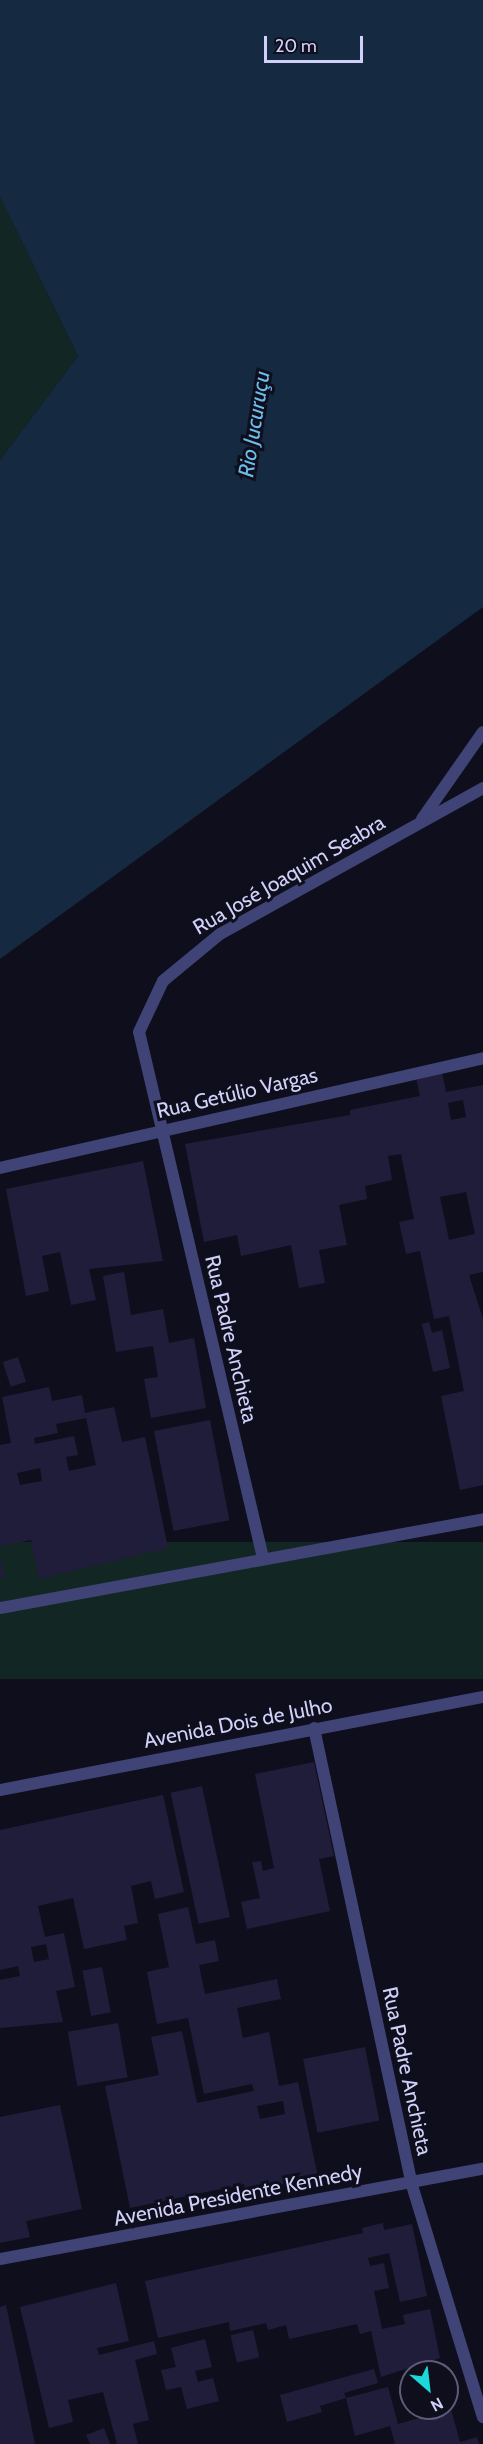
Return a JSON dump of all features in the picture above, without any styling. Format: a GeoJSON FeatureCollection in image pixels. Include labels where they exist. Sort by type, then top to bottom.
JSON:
{"type":"FeatureCollection","features":[{"type":"Feature","properties":{"kind":"street"},"geometry":{"type":"LineString","coordinates":[[419,822],[483,732]]}},
{"type":"Feature","properties":{"kind":"street","name":"Rua José Joaquim Seabra"},"geometry":{"type":"LineString","coordinates":[[161,1130],[139,1032],[163,981],[220,934],[483,788]]}},
{"type":"Feature","properties":{"kind":"street","name":"Rua Getúlio Vargas"},"geometry":{"type":"LineString","coordinates":[[0,1168],[483,1058]]}},
{"type":"Feature","properties":{"kind":"street","name":"Rua Padre Anchieta"},"geometry":{"type":"LineString","coordinates":[[161,1130],[263,1558]]}},
{"type":"Feature","properties":{"kind":"street"},"geometry":{"type":"LineString","coordinates":[[0,1608],[483,1519]]}},
{"type":"Feature","properties":{"kind":"street","name":"Avenida Dois de Julho"},"geometry":{"type":"LineString","coordinates":[[0,1790],[483,1697]]}},
{"type":"Feature","properties":{"kind":"street","name":"Rua Padre Anchieta"},"geometry":{"type":"LineString","coordinates":[[314,1728],[411,2182],[483,2417]]}},
{"type":"Feature","properties":{"kind":"street","name":"Avenida Presidente Kennedy"},"geometry":{"type":"LineString","coordinates":[[0,2259],[483,2169]]}},
{"type":"Feature","properties":{"kind":"green space"},"geometry":{"type":"Polygon","coordinates":[[[0,197],[78,356],[0,460],[0,197]]]}},
{"type":"Feature","properties":{"kind":"green space"},"geometry":{"type":"Polygon","coordinates":[[[0,1542],[483,1542],[483,1679],[0,1679],[0,1542]]]}},
{"type":"Feature","properties":{"kind":"water","name":"Rio Jucuruçu"},"geometry":{"type":"Polygon","coordinates":[[[0,0],[483,0],[483,607],[0,959],[0,460],[78,356],[0,197],[0,0]]]}},
{"type":"Feature","properties":{"kind":"building"},"geometry":{"type":"Polygon","coordinates":[[[442,1072],[446,1092],[483,1085],[483,1272],[469,1275],[483,1319],[483,1485],[460,1490],[441,1396],[464,1391],[449,1316],[434,1319],[420,1251],[406,1254],[399,1222],[414,1219],[401,1154],[388,1156],[392,1180],[365,1186],[367,1199],[339,1205],[347,1245],[319,1250],[325,1283],[299,1288],[291,1245],[241,1256],[237,1235],[204,1242],[185,1144],[350,1115],[350,1110],[420,1096],[416,1077],[442,1072]],[[463,1100],[448,1103],[451,1120],[466,1117],[463,1100]],[[466,1192],[440,1197],[449,1240],[475,1234],[466,1192]]]}},
{"type":"Feature","properties":{"kind":"building"},"geometry":{"type":"Polygon","coordinates":[[[143,1161],[163,1261],[89,1269],[96,1300],[71,1305],[60,1252],[42,1256],[49,1291],[26,1296],[6,1189],[143,1161]]]}},
{"type":"Feature","properties":{"kind":"building"},"geometry":{"type":"Polygon","coordinates":[[[124,1272],[131,1315],[163,1309],[169,1343],[194,1338],[206,1408],[151,1418],[144,1379],[158,1377],[153,1346],[116,1352],[103,1276],[124,1272]]]}},
{"type":"Feature","properties":{"kind":"building"},"geometry":{"type":"Polygon","coordinates":[[[429,1322],[432,1333],[442,1330],[450,1368],[433,1372],[422,1324],[429,1322]]]}},
{"type":"Feature","properties":{"kind":"building"},"geometry":{"type":"Polygon","coordinates":[[[18,1357],[26,1382],[11,1387],[3,1362],[18,1357]]]}},
{"type":"Feature","properties":{"kind":"building"},"geometry":{"type":"Polygon","coordinates":[[[49,1387],[52,1401],[82,1395],[85,1413],[114,1407],[122,1442],[145,1437],[168,1548],[39,1579],[31,1540],[0,1546],[0,1445],[11,1443],[2,1397],[49,1387]],[[86,1418],[56,1424],[58,1433],[34,1438],[35,1444],[74,1436],[78,1455],[66,1457],[69,1471],[96,1465],[86,1418]],[[40,1468],[17,1473],[20,1485],[42,1481],[40,1468]]]}},
{"type":"Feature","properties":{"kind":"building"},"geometry":{"type":"Polygon","coordinates":[[[210,1420],[229,1520],[174,1531],[154,1431],[210,1420]]]}},
{"type":"Feature","properties":{"kind":"building"},"geometry":{"type":"Polygon","coordinates":[[[0,1557],[5,1578],[0,1579],[0,1557]]]}},
{"type":"Feature","properties":{"kind":"building"},"geometry":{"type":"Polygon","coordinates":[[[314,1762],[334,1856],[319,1859],[330,1911],[247,1929],[241,1902],[260,1898],[252,1862],[261,1861],[263,1871],[274,1868],[255,1774],[314,1762]]]}},
{"type":"Feature","properties":{"kind":"building"},"geometry":{"type":"Polygon","coordinates":[[[202,1786],[230,1917],[199,1924],[171,1793],[202,1786]]]}},
{"type":"Feature","properties":{"kind":"building"},"geometry":{"type":"Polygon","coordinates":[[[163,1795],[184,1892],[155,1899],[151,1881],[131,1886],[138,1923],[124,1926],[127,1940],[84,1949],[73,1898],[38,1906],[45,1937],[64,1933],[75,1987],[56,1991],[63,2022],[0,2028],[0,1980],[20,1976],[18,1966],[0,1970],[0,1830],[163,1795]],[[46,1944],[31,1947],[34,1962],[49,1959],[46,1944]]]}},
{"type":"Feature","properties":{"kind":"building"},"geometry":{"type":"Polygon","coordinates":[[[188,1907],[196,1944],[215,1940],[219,1961],[199,1965],[205,1994],[277,1979],[281,1999],[237,2008],[243,2038],[269,2032],[279,2086],[298,2082],[318,2177],[245,2192],[244,2184],[130,2208],[105,2086],[159,2075],[151,2037],[182,2031],[197,2103],[254,2091],[252,2084],[204,2094],[188,2018],[157,2024],[147,1972],[169,1967],[158,1914],[188,1907]],[[283,2101],[257,2106],[260,2119],[285,2114],[283,2101]]]}},
{"type":"Feature","properties":{"kind":"building"},"geometry":{"type":"Polygon","coordinates":[[[102,1967],[111,2012],[91,2016],[82,1971],[102,1967]]]}},
{"type":"Feature","properties":{"kind":"building"},"geometry":{"type":"Polygon","coordinates":[[[118,2023],[128,2077],[77,2086],[68,2032],[118,2023]]]}},
{"type":"Feature","properties":{"kind":"building"},"geometry":{"type":"Polygon","coordinates":[[[365,2047],[379,2121],[317,2133],[303,2059],[365,2047]]]}},
{"type":"Feature","properties":{"kind":"building"},"geometry":{"type":"Polygon","coordinates":[[[60,2105],[82,2209],[26,2221],[30,2237],[0,2243],[0,2117],[60,2105]]]}},
{"type":"Feature","properties":{"kind":"building"},"geometry":{"type":"Polygon","coordinates":[[[383,2223],[384,2230],[412,2224],[427,2296],[400,2302],[389,2253],[368,2258],[370,2266],[384,2263],[389,2288],[374,2291],[382,2329],[405,2324],[403,2315],[430,2309],[440,2358],[399,2360],[399,2371],[381,2377],[371,2331],[360,2334],[357,2324],[289,2339],[286,2325],[268,2330],[266,2323],[230,2331],[229,2322],[158,2338],[145,2281],[363,2233],[362,2228],[383,2223]]]}},
{"type":"Feature","properties":{"kind":"building"},"geometry":{"type":"Polygon","coordinates":[[[116,2283],[129,2341],[97,2348],[99,2355],[154,2341],[157,2354],[135,2360],[149,2420],[133,2424],[138,2444],[117,2444],[103,2392],[68,2400],[73,2422],[49,2428],[20,2307],[116,2283]]]}},
{"type":"Feature","properties":{"kind":"building"},"geometry":{"type":"Polygon","coordinates":[[[6,2305],[35,2444],[0,2444],[0,2307],[6,2305]]]}},
{"type":"Feature","properties":{"kind":"building"},"geometry":{"type":"Polygon","coordinates":[[[253,2330],[259,2357],[237,2362],[231,2335],[253,2330]]]}},
{"type":"Feature","properties":{"kind":"building"},"geometry":{"type":"Polygon","coordinates":[[[205,2339],[212,2367],[195,2371],[198,2382],[213,2378],[219,2401],[187,2409],[181,2387],[166,2390],[161,2370],[176,2367],[171,2348],[205,2339]]]}},
{"type":"Feature","properties":{"kind":"building"},"geometry":{"type":"Polygon","coordinates":[[[374,2369],[378,2383],[344,2393],[346,2398],[320,2406],[322,2412],[287,2422],[280,2395],[374,2369]]]}},
{"type":"Feature","properties":{"kind":"building"},"geometry":{"type":"Polygon","coordinates":[[[388,2387],[398,2424],[412,2420],[454,2420],[460,2442],[477,2437],[479,2444],[395,2444],[390,2426],[355,2436],[346,2398],[388,2387]]]}},
{"type":"Feature","properties":{"kind":"building"},"geometry":{"type":"Polygon","coordinates":[[[104,2428],[110,2444],[90,2444],[86,2435],[104,2428]]]}}]}
